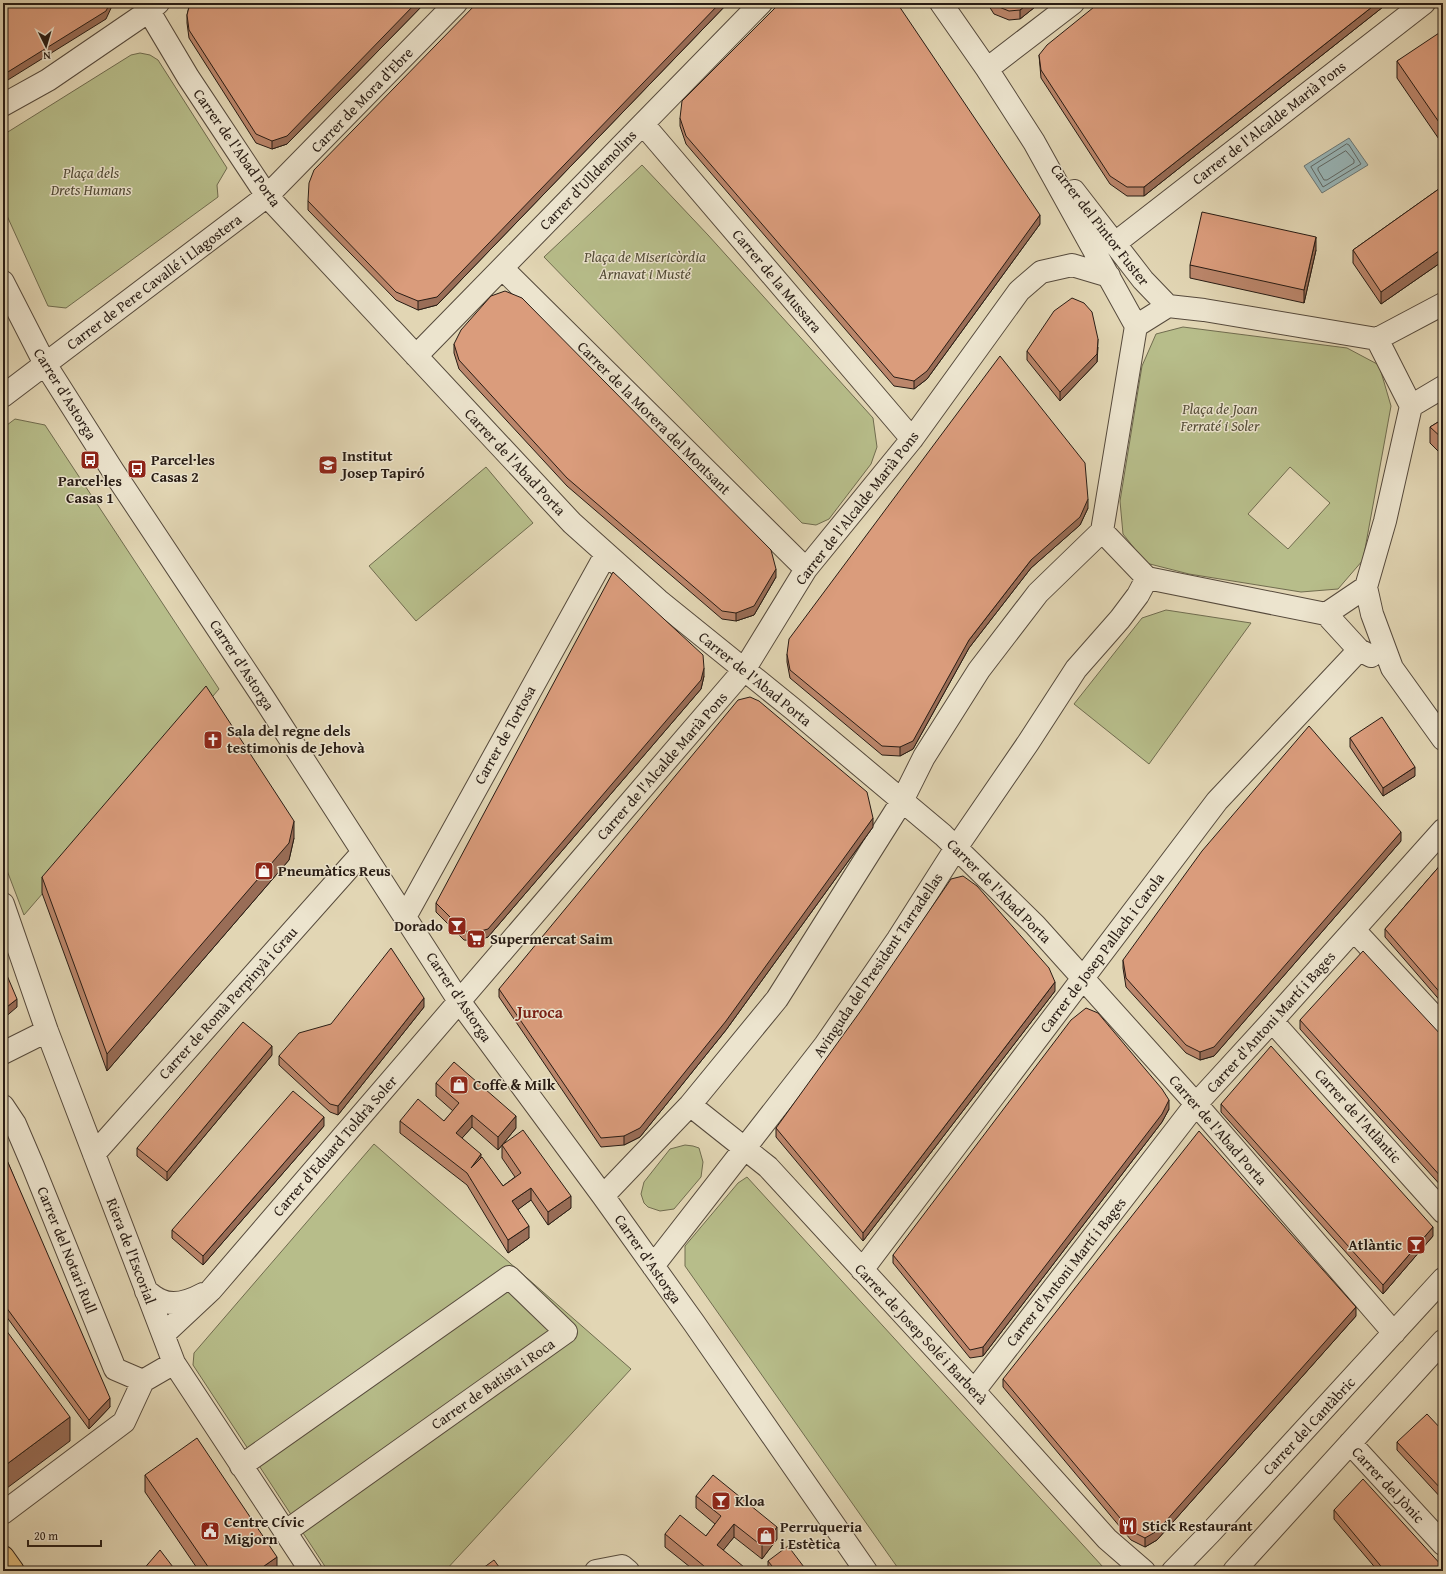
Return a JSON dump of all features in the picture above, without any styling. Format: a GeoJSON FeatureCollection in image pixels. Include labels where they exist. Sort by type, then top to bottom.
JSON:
{"type":"FeatureCollection","features":[{"type":"Feature","properties":{"kind":"main road"},"geometry":{"type":"LineString","coordinates":[[3,1557],[13,1571]]}},
{"type":"Feature","properties":{"kind":"street","name":"Carrer de Mora d'Ebre"},"geometry":{"type":"LineString","coordinates":[[267,196],[456,3]]}},
{"type":"Feature","properties":{"kind":"street","name":"Carrer d'Ulldemolins"},"geometry":{"type":"LineString","coordinates":[[416,356],[761,3]]}},
{"type":"Feature","properties":{"kind":"street","name":"Carrer del Pintor Fuster"},"geometry":{"type":"LineString","coordinates":[[941,3],[987,69],[1034,142],[1136,326]]}},
{"type":"Feature","properties":{"kind":"street"},"geometry":{"type":"LineString","coordinates":[[987,69],[1073,3]]}},
{"type":"Feature","properties":{"kind":"street","name":"Carrer de l'Alcalde Marià Pons"},"geometry":{"type":"LineString","coordinates":[[1114,244],[1424,3]]}},
{"type":"Feature","properties":{"kind":"street","name":"Carrer de l'Abad Porta"},"geometry":{"type":"LineString","coordinates":[[150,6],[188,77],[267,196],[572,523],[658,600],[943,835],[1034,925],[1083,978],[1196,1104],[1394,1332]]}},
{"type":"Feature","properties":{"kind":"street"},"geometry":{"type":"LineString","coordinates":[[3,105],[48,80],[150,6]]}},
{"type":"Feature","properties":{"kind":"street","name":"Carrer de la Mussara"},"geometry":{"type":"LineString","coordinates":[[643,124],[912,439]]}},
{"type":"Feature","properties":{"kind":"street","name":"Carrer del Pintor Fuster"},"geometry":{"type":"LineString","coordinates":[[1034,142],[1143,280],[1168,306]]}},
{"type":"Feature","properties":{"kind":"street","name":"Carrer de Pere Cavallé i Llagostera"},"geometry":{"type":"LineString","coordinates":[[3,396],[267,196]]}},
{"type":"Feature","properties":{"kind":"street","name":"Carrer de l'Alcalde Marià Pons"},"geometry":{"type":"LineString","coordinates":[[460,1002],[744,670],[806,569],[912,439],[1019,291],[1041,272],[1072,265],[1109,276]]}},
{"type":"Feature","properties":{"kind":"street","name":"Carrer de la Morera del Montsant"},"geometry":{"type":"LineString","coordinates":[[502,268],[806,569]]}},
{"type":"Feature","properties":{"kind":"street","name":"Carrer d'Astorga"},"geometry":{"type":"LineString","coordinates":[[3,282],[45,364],[460,1002],[653,1266],[866,1571]]}},
{"type":"Feature","properties":{"kind":"street"},"geometry":{"type":"LineString","coordinates":[[603,1196],[690,1105],[777,999],[902,801],[924,757],[979,670],[1038,593],[1102,531],[1136,326],[1168,306],[1204,310],[1377,339],[1443,304]]}},
{"type":"Feature","properties":{"kind":"street"},"geometry":{"type":"LineString","coordinates":[[1377,339],[1411,406],[1385,521],[1366,587],[1372,614],[1392,668],[1443,739]]}},
{"type":"Feature","properties":{"kind":"street"},"geometry":{"type":"LineString","coordinates":[[1411,406],[1443,387]]}},
{"type":"Feature","properties":{"kind":"street"},"geometry":{"type":"LineString","coordinates":[[1102,531],[1147,578],[1326,614],[1359,650],[1392,668]]}},
{"type":"Feature","properties":{"kind":"street","name":"Carrer de Tortosa"},"geometry":{"type":"LineString","coordinates":[[405,917],[606,554]]}},
{"type":"Feature","properties":{"kind":"street","name":"Avinguda del President Tarradellas"},"geometry":{"type":"LineString","coordinates":[[653,1266],[825,1045],[898,939],[956,848],[1028,744],[1076,669],[1120,619],[1138,595],[1147,578]]}},
{"type":"Feature","properties":{"kind":"street"},"geometry":{"type":"LineString","coordinates":[[1326,614],[1366,587]]}},
{"type":"Feature","properties":{"kind":"street","name":"Carrer de Josep Pallach i Carola"},"geometry":{"type":"LineString","coordinates":[[862,1270],[1217,801],[1359,650]]}},
{"type":"Feature","properties":{"kind":"street","name":"Carrer d'Antoni Martí i Bages"},"geometry":{"type":"LineString","coordinates":[[974,1391],[1196,1104],[1443,830]]}},
{"type":"Feature","properties":{"kind":"street","name":"Carrer de Romà Perpinyà i Grau"},"geometry":{"type":"LineString","coordinates":[[94,1154],[363,852]]}},
{"type":"Feature","properties":{"kind":"street","name":"Riera de l'Escorial"},"geometry":{"type":"LineString","coordinates":[[3,904],[47,1031],[174,1363],[311,1571]]}},
{"type":"Feature","properties":{"kind":"street"},"geometry":{"type":"LineString","coordinates":[[1354,930],[1443,1026]]}},
{"type":"Feature","properties":{"kind":"street","name":"Carrer d'Eduard Toldrà Soler"},"geometry":{"type":"LineString","coordinates":[[164,1334],[211,1290],[460,1002]]}},
{"type":"Feature","properties":{"kind":"street","name":"Carrer de l'Atlàntic"},"geometry":{"type":"LineString","coordinates":[[1272,1021],[1443,1212]]}},
{"type":"Feature","properties":{"kind":"street"},"geometry":{"type":"LineString","coordinates":[[3,1053],[47,1031]]}},
{"type":"Feature","properties":{"kind":"street","name":"Carrer de Josep Solé i Barberà"},"geometry":{"type":"LineString","coordinates":[[690,1105],[768,1167],[974,1391],[1107,1539],[1144,1571]]}},
{"type":"Feature","properties":{"kind":"street","name":"Carrer del Notari Rull"},"geometry":{"type":"LineString","coordinates":[[3,1106],[15,1124],[33,1166],[115,1369],[143,1381]]}},
{"type":"Feature","properties":{"kind":"street","name":"Carrer de Batista i Roca"},"geometry":{"type":"LineString","coordinates":[[241,1466],[509,1277],[566,1332],[285,1532]]}},
{"type":"Feature","properties":{"kind":"street","name":"Carrer del Cantàbric"},"geometry":{"type":"LineString","coordinates":[[1173,1571],[1210,1534],[1443,1279]]}},
{"type":"Feature","properties":{"kind":"street","name":"Carrer d'Eduard Toldrà Soler"},"geometry":{"type":"LineString","coordinates":[[146,1291],[159,1300],[169,1303],[186,1302],[211,1290]]}},
{"type":"Feature","properties":{"kind":"street"},"geometry":{"type":"LineString","coordinates":[[1234,1571],[1443,1341]]}},
{"type":"Feature","properties":{"kind":"street"},"geometry":{"type":"LineString","coordinates":[[3,1514],[124,1422],[143,1381],[174,1363]]}},
{"type":"Feature","properties":{"kind":"street","name":"Carrer del Jònic"},"geometry":{"type":"LineString","coordinates":[[1350,1443],[1443,1544]]}},
{"type":"Feature","properties":{"kind":"street"},"geometry":{"type":"LineString","coordinates":[[596,1571],[622,1566],[628,1571]]}},
{"type":"Feature","properties":{"kind":"green space","name":"Plaça dels Drets Humans"},"geometry":{"type":"Polygon","coordinates":[[[140,53],[150,55],[158,60],[227,168],[217,185],[218,197],[66,308],[48,306],[3,207],[3,135],[131,55],[140,53]]]}},
{"type":"Feature","properties":{"kind":"green space","name":"Plaça de Misericòrdia Arnavat i Musté"},"geometry":{"type":"Polygon","coordinates":[[[642,165],[708,235],[873,418],[877,447],[871,464],[829,519],[816,525],[802,523],[544,257],[642,165]]]}},
{"type":"Feature","properties":{"kind":"green space","name":"Plaça de Joan Ferraté i Soler"},"geometry":{"type":"Polygon","coordinates":[[[1183,327],[1347,348],[1379,365],[1391,406],[1363,560],[1338,589],[1301,592],[1189,574],[1146,563],[1123,534],[1120,501],[1142,366],[1156,334],[1183,327]],[[1290,467],[1248,514],[1288,549],[1330,503],[1290,467]]]}},
{"type":"Feature","properties":{"kind":"green space"},"geometry":{"type":"Polygon","coordinates":[[[15,419],[45,425],[219,689],[24,915],[3,860],[3,428],[15,419]]]}},
{"type":"Feature","properties":{"kind":"green space"},"geometry":{"type":"Polygon","coordinates":[[[486,467],[533,523],[416,621],[369,566],[486,467]]]}},
{"type":"Feature","properties":{"kind":"green space"},"geometry":{"type":"Polygon","coordinates":[[[1166,610],[1251,623],[1149,764],[1074,704],[1142,618],[1166,610]]]}},
{"type":"Feature","properties":{"kind":"green space"},"geometry":{"type":"Polygon","coordinates":[[[374,1144],[631,1369],[445,1571],[328,1571],[193,1365],[194,1353],[374,1144]]]}},
{"type":"Feature","properties":{"kind":"green space"},"geometry":{"type":"Polygon","coordinates":[[[685,1145],[699,1148],[703,1162],[701,1177],[674,1209],[660,1211],[648,1207],[644,1203],[641,1194],[644,1182],[670,1149],[685,1145]]]}},
{"type":"Feature","properties":{"kind":"green space"},"geometry":{"type":"Polygon","coordinates":[[[747,1177],[1108,1571],[900,1571],[685,1266],[685,1246],[738,1183],[747,1177]]]}},
{"type":"Feature","properties":{"kind":"water"},"geometry":{"type":"Polygon","coordinates":[[[1349,138],[1368,165],[1322,193],[1304,166],[1349,138]]]}},
{"type":"Feature","properties":{"kind":"building"},"geometry":{"type":"Polygon","coordinates":[[[3,3],[110,3],[106,11],[3,75],[3,3]]]}},
{"type":"Feature","properties":{"kind":"building"},"geometry":{"type":"Polygon","coordinates":[[[190,3],[416,3],[287,136],[272,141],[256,134],[189,30],[187,15],[190,3]]]}},
{"type":"Feature","properties":{"kind":"building"},"geometry":{"type":"Polygon","coordinates":[[[477,3],[720,3],[437,297],[418,301],[396,292],[308,201],[309,183],[314,170],[477,3]]]}},
{"type":"Feature","properties":{"kind":"building"},"geometry":{"type":"Polygon","coordinates":[[[780,3],[897,3],[1040,215],[927,371],[914,381],[894,377],[686,136],[680,118],[682,101],[780,3]]]}},
{"type":"Feature","properties":{"kind":"building"},"geometry":{"type":"Polygon","coordinates":[[[992,3],[1029,3],[1020,10],[1009,11],[992,3]]]}},
{"type":"Feature","properties":{"kind":"building"},"geometry":{"type":"Polygon","coordinates":[[[1099,3],[1377,3],[1144,187],[1127,187],[1110,176],[1041,70],[1039,55],[1047,45],[1099,3]]]}},
{"type":"Feature","properties":{"kind":"building"},"geometry":{"type":"Polygon","coordinates":[[[1439,33],[1443,39],[1443,128],[1397,61],[1439,33]]]}},
{"type":"Feature","properties":{"kind":"building"},"geometry":{"type":"Polygon","coordinates":[[[1443,186],[1443,248],[1381,292],[1353,250],[1443,186]]]}},
{"type":"Feature","properties":{"kind":"building"},"geometry":{"type":"Polygon","coordinates":[[[1202,212],[1316,237],[1304,290],[1190,265],[1202,212]]]}},
{"type":"Feature","properties":{"kind":"building"},"geometry":{"type":"Polygon","coordinates":[[[505,291],[522,298],[771,550],[776,569],[754,606],[736,613],[722,611],[567,478],[459,360],[454,344],[461,330],[491,296],[505,291]]]}},
{"type":"Feature","properties":{"kind":"building"},"geometry":{"type":"Polygon","coordinates":[[[1072,298],[1084,303],[1092,312],[1098,339],[1097,354],[1060,392],[1027,351],[1054,311],[1072,298]]]}},
{"type":"Feature","properties":{"kind":"building"},"geometry":{"type":"Polygon","coordinates":[[[1000,356],[1085,463],[1088,499],[1080,517],[1031,560],[969,640],[913,741],[900,747],[882,746],[790,670],[787,654],[789,639],[1000,356]]]}},
{"type":"Feature","properties":{"kind":"building"},"geometry":{"type":"Polygon","coordinates":[[[1443,419],[1443,439],[1430,427],[1443,419]]]}},
{"type":"Feature","properties":{"kind":"building"},"geometry":{"type":"Polygon","coordinates":[[[613,572],[703,655],[704,668],[701,680],[488,929],[477,932],[464,931],[436,903],[613,572]]]}},
{"type":"Feature","properties":{"kind":"building"},"geometry":{"type":"Polygon","coordinates":[[[206,686],[294,821],[289,843],[107,1054],[42,877],[206,686]]]}},
{"type":"Feature","properties":{"kind":"building"},"geometry":{"type":"Polygon","coordinates":[[[750,697],[759,701],[867,792],[873,818],[726,1021],[640,1128],[624,1136],[601,1138],[499,989],[738,700],[750,697]]]}},
{"type":"Feature","properties":{"kind":"building"},"geometry":{"type":"Polygon","coordinates":[[[1382,717],[1415,767],[1383,788],[1350,738],[1382,717]]]}},
{"type":"Feature","properties":{"kind":"building"},"geometry":{"type":"Polygon","coordinates":[[[1309,726],[1401,832],[1214,1047],[1200,1052],[1186,1045],[1126,978],[1123,960],[1202,851],[1309,726]]]}},
{"type":"Feature","properties":{"kind":"building"},"geometry":{"type":"Polygon","coordinates":[[[1443,862],[1443,996],[1385,929],[1443,862]]]}},
{"type":"Feature","properties":{"kind":"building"},"geometry":{"type":"Polygon","coordinates":[[[963,876],[977,886],[1049,968],[1055,982],[863,1233],[776,1128],[862,1009],[951,879],[963,876]]]}},
{"type":"Feature","properties":{"kind":"building"},"geometry":{"type":"Polygon","coordinates":[[[391,948],[424,998],[338,1106],[330,1104],[279,1056],[299,1033],[331,1024],[391,948]]]}},
{"type":"Feature","properties":{"kind":"building"},"geometry":{"type":"Polygon","coordinates":[[[1363,951],[1443,1037],[1443,1179],[1300,1020],[1363,951]]]}},
{"type":"Feature","properties":{"kind":"building"},"geometry":{"type":"Polygon","coordinates":[[[3,966],[17,999],[3,1010],[3,966]]]}},
{"type":"Feature","properties":{"kind":"building"},"geometry":{"type":"Polygon","coordinates":[[[1086,1008],[1098,1013],[1162,1089],[1169,1100],[1162,1114],[983,1347],[970,1350],[893,1255],[1071,1020],[1086,1008]]]}},
{"type":"Feature","properties":{"kind":"building"},"geometry":{"type":"Polygon","coordinates":[[[243,1022],[272,1046],[167,1172],[137,1148],[243,1022]]]}},
{"type":"Feature","properties":{"kind":"building"},"geometry":{"type":"Polygon","coordinates":[[[1271,1046],[1433,1227],[1383,1285],[1221,1104],[1271,1046]]]}},
{"type":"Feature","properties":{"kind":"building"},"geometry":{"type":"Polygon","coordinates":[[[454,1062],[516,1116],[498,1137],[472,1115],[456,1133],[481,1154],[471,1168],[482,1157],[503,1186],[521,1173],[502,1145],[523,1130],[571,1196],[548,1212],[531,1188],[512,1201],[529,1226],[508,1240],[467,1173],[400,1121],[418,1099],[444,1121],[459,1103],[436,1083],[454,1062]]]}},
{"type":"Feature","properties":{"kind":"building"},"geometry":{"type":"Polygon","coordinates":[[[293,1091],[324,1117],[203,1256],[172,1230],[293,1091]]]}},
{"type":"Feature","properties":{"kind":"building"},"geometry":{"type":"Polygon","coordinates":[[[1199,1131],[1356,1307],[1157,1531],[1145,1538],[1131,1531],[1003,1379],[1199,1131]]]}},
{"type":"Feature","properties":{"kind":"building"},"geometry":{"type":"Polygon","coordinates":[[[3,1151],[110,1398],[89,1420],[3,1303],[3,1151]]]}},
{"type":"Feature","properties":{"kind":"building"},"geometry":{"type":"Polygon","coordinates":[[[3,1326],[70,1417],[3,1467],[3,1326]]]}},
{"type":"Feature","properties":{"kind":"building"},"geometry":{"type":"Polygon","coordinates":[[[1427,1414],[1443,1431],[1443,1491],[1397,1442],[1427,1414]]]}},
{"type":"Feature","properties":{"kind":"building","name":"Centre Cívic Migjorn"},"geometry":{"type":"Polygon","coordinates":[[[197,1438],[277,1557],[257,1571],[211,1571],[145,1475],[197,1438]]]}},
{"type":"Feature","properties":{"kind":"building"},"geometry":{"type":"Polygon","coordinates":[[[713,1475],[777,1527],[762,1546],[734,1524],[717,1545],[744,1567],[740,1571],[710,1571],[665,1534],[680,1515],[706,1536],[721,1516],[696,1496],[713,1475]]]}},
{"type":"Feature","properties":{"kind":"building"},"geometry":{"type":"Polygon","coordinates":[[[1363,1479],[1443,1567],[1443,1571],[1385,1571],[1334,1510],[1363,1479]]]}},
{"type":"Feature","properties":{"kind":"building"},"geometry":{"type":"Polygon","coordinates":[[[788,1546],[807,1571],[776,1571],[768,1561],[788,1546]]]}},
{"type":"Feature","properties":{"kind":"building"},"geometry":{"type":"Polygon","coordinates":[[[160,1550],[176,1571],[142,1571],[160,1550]]]}},
{"type":"Feature","properties":{"kind":"building"},"geometry":{"type":"Polygon","coordinates":[[[494,1560],[502,1571],[479,1571],[494,1560]]]}},
{"type":"Feature","properties":{"kind":"place","name":"Parcel·les Casas 1"},"geometry":{"type":"Point","coordinates":[90,460]}},
{"type":"Feature","properties":{"kind":"place","name":"Institut Josep Tapiró"},"geometry":{"type":"Point","coordinates":[328,465]}},
{"type":"Feature","properties":{"kind":"place","name":"Parcel·les Casas 2"},"geometry":{"type":"Point","coordinates":[137,469]}},
{"type":"Feature","properties":{"kind":"place","name":"Sala del regne dels testimonis de Jehovà"},"geometry":{"type":"Point","coordinates":[213,740]}},
{"type":"Feature","properties":{"kind":"place","name":"Pneumàtics Reus"},"geometry":{"type":"Point","coordinates":[264,871]}},
{"type":"Feature","properties":{"kind":"place","name":"Dorado"},"geometry":{"type":"Point","coordinates":[457,926]}},
{"type":"Feature","properties":{"kind":"place","name":"Supermercat Saim"},"geometry":{"type":"Point","coordinates":[476,939]}},
{"type":"Feature","properties":{"kind":"place","name":"Coffe & Milk"},"geometry":{"type":"Point","coordinates":[459,1085]}},
{"type":"Feature","properties":{"kind":"place","name":"Atlàntic"},"geometry":{"type":"Point","coordinates":[1416,1245]}},
{"type":"Feature","properties":{"kind":"place","name":"Kloa"},"geometry":{"type":"Point","coordinates":[721,1501]}},
{"type":"Feature","properties":{"kind":"place","name":"Stick Restaurant"},"geometry":{"type":"Point","coordinates":[1128,1526]}},
{"type":"Feature","properties":{"kind":"place","name":"Centre Cívic Migjorn"},"geometry":{"type":"Point","coordinates":[210,1531]}},
{"type":"Feature","properties":{"kind":"place","name":"Perruqueria i Estètica"},"geometry":{"type":"Point","coordinates":[766,1536]}},
{"type":"Feature","properties":{"kind":"district","name":"Juroca"},"geometry":{"type":"Point","coordinates":[540,1012]}}]}
